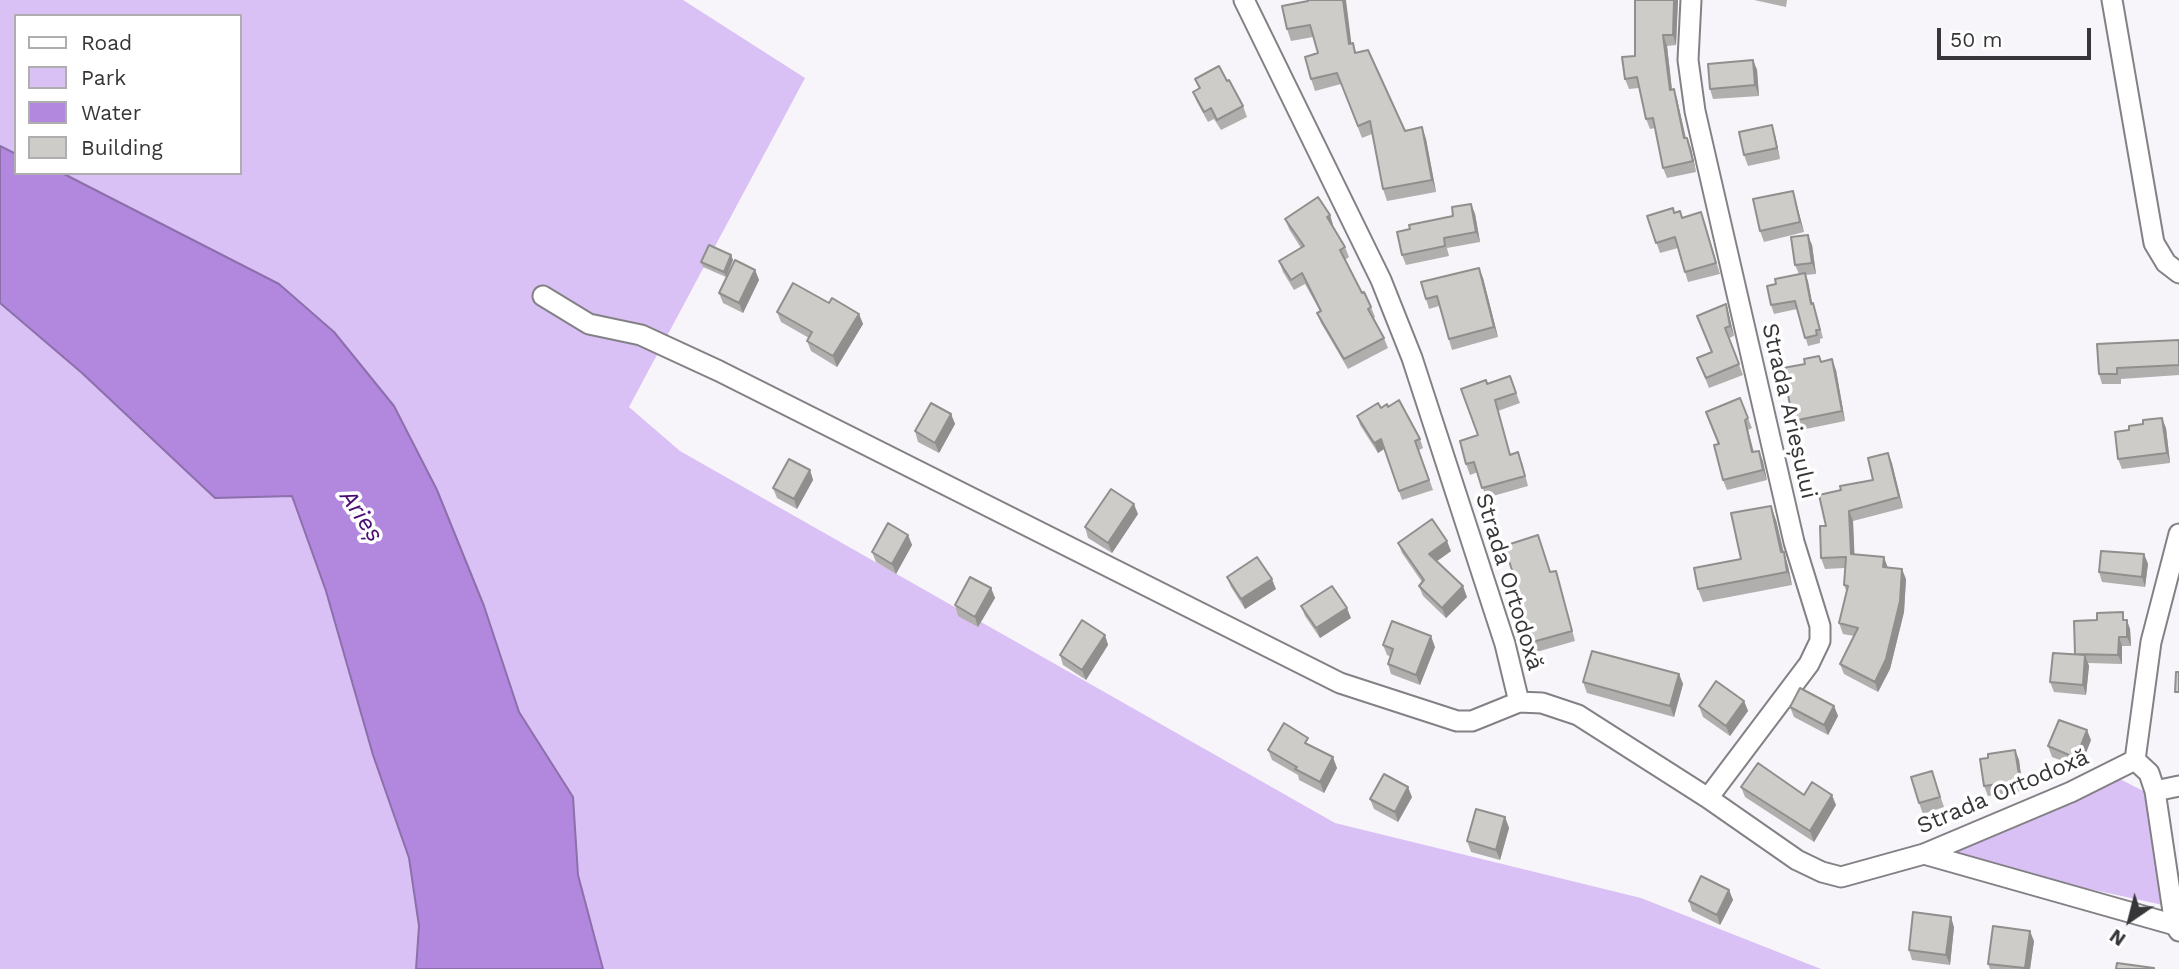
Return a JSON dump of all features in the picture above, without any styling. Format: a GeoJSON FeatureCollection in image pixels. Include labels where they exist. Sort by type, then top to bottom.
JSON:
{"type":"FeatureCollection","features":[{"type":"Feature","properties":{"kind":"street","name":"Strada Ortodoxă"},"geometry":{"type":"LineString","coordinates":[[1244,0],[1381,280],[1412,358],[1501,631],[1519,702],[1542,703],[1578,715],[1708,798],[1797,860],[1822,872],[1841,877],[1924,854],[2071,792],[2135,760]]}},
{"type":"Feature","properties":{"kind":"street","name":"Strada Arieșului"},"geometry":{"type":"LineString","coordinates":[[1691,0],[1688,60],[1695,111],[1794,542],[1820,626],[1820,641],[1809,664],[1708,798]]}},
{"type":"Feature","properties":{"kind":"street"},"geometry":{"type":"LineString","coordinates":[[2112,0],[2154,243],[2166,263],[2179,273]]}},
{"type":"Feature","properties":{"kind":"street"},"geometry":{"type":"LineString","coordinates":[[543,296],[589,324],[641,335],[719,371],[1340,683],[1457,721],[1472,721],[1519,702]]}},
{"type":"Feature","properties":{"kind":"street"},"geometry":{"type":"LineString","coordinates":[[1924,854],[2177,928],[2155,791],[2149,772],[2135,760],[2151,642],[2179,534]]}},
{"type":"Feature","properties":{"kind":"street"},"geometry":{"type":"LineString","coordinates":[[2155,791],[2179,786]]}},
{"type":"Feature","properties":{"kind":"green space"},"geometry":{"type":"Polygon","coordinates":[[[0,0],[683,0],[805,78],[629,407],[680,451],[1335,823],[1641,898],[1821,969],[603,969],[578,875],[573,797],[519,712],[484,606],[279,284],[67,175],[242,175],[242,14],[14,14],[14,153],[0,146],[0,0]]]}},
{"type":"Feature","properties":{"kind":"green space"},"geometry":{"type":"Polygon","coordinates":[[[0,303],[82,373],[215,498],[292,496],[326,591],[373,755],[409,858],[419,926],[416,969],[0,969],[0,303]]]}},
{"type":"Feature","properties":{"kind":"green space"},"geometry":{"type":"Polygon","coordinates":[[[2120,779],[2147,793],[2163,905],[2066,884],[1946,852],[2120,779]]]}},
{"type":"Feature","properties":{"kind":"water","name":"Arieș"},"geometry":{"type":"Polygon","coordinates":[[[0,146],[14,153],[14,175],[66,175],[279,284],[334,332],[394,406],[437,490],[484,606],[519,712],[573,797],[578,875],[603,969],[416,969],[419,926],[409,858],[373,755],[326,591],[292,496],[215,498],[82,373],[0,303],[0,146]]]}},
{"type":"Feature","properties":{"kind":"building"},"geometry":{"type":"Polygon","coordinates":[[[1308,0],[1343,0],[1349,44],[1353,43],[1355,53],[1368,50],[1405,131],[1422,127],[1432,180],[1383,189],[1370,121],[1358,126],[1337,73],[1311,79],[1305,57],[1318,53],[1310,25],[1287,29],[1282,6],[1308,0]]]}},
{"type":"Feature","properties":{"kind":"building"},"geometry":{"type":"Polygon","coordinates":[[[1635,0],[1674,0],[1673,35],[1663,35],[1670,90],[1674,89],[1684,138],[1687,138],[1693,161],[1663,168],[1653,118],[1646,119],[1637,77],[1625,79],[1622,57],[1635,56],[1635,0]]]}},
{"type":"Feature","properties":{"kind":"building"},"geometry":{"type":"Polygon","coordinates":[[[1753,60],[1755,85],[1710,89],[1708,64],[1753,60]]]}},
{"type":"Feature","properties":{"kind":"building"},"geometry":{"type":"Polygon","coordinates":[[[1219,66],[1243,106],[1217,120],[1211,108],[1204,112],[1193,92],[1200,88],[1195,79],[1219,66]]]}},
{"type":"Feature","properties":{"kind":"building"},"geometry":{"type":"Polygon","coordinates":[[[1772,125],[1777,148],[1744,155],[1739,132],[1772,125]]]}},
{"type":"Feature","properties":{"kind":"building"},"geometry":{"type":"Polygon","coordinates":[[[1793,191],[1800,222],[1760,231],[1753,199],[1793,191]]]}},
{"type":"Feature","properties":{"kind":"building"},"geometry":{"type":"Polygon","coordinates":[[[1318,197],[1345,247],[1340,250],[1362,293],[1364,292],[1371,307],[1368,309],[1384,338],[1344,359],[1317,313],[1321,311],[1302,273],[1291,280],[1279,261],[1304,246],[1285,219],[1318,197]]]}},
{"type":"Feature","properties":{"kind":"building"},"geometry":{"type":"Polygon","coordinates":[[[1471,204],[1476,232],[1444,238],[1445,246],[1402,255],[1397,232],[1410,229],[1409,225],[1453,216],[1452,207],[1471,204]]]}},
{"type":"Feature","properties":{"kind":"building"},"geometry":{"type":"Polygon","coordinates":[[[1673,208],[1674,213],[1680,211],[1682,218],[1701,212],[1716,263],[1685,272],[1675,237],[1656,243],[1647,216],[1673,208]]]}},
{"type":"Feature","properties":{"kind":"building"},"geometry":{"type":"Polygon","coordinates":[[[1808,235],[1812,263],[1795,265],[1791,237],[1808,235]]]}},
{"type":"Feature","properties":{"kind":"building"},"geometry":{"type":"Polygon","coordinates":[[[709,245],[731,255],[724,272],[701,262],[709,245]]]}},
{"type":"Feature","properties":{"kind":"building"},"geometry":{"type":"Polygon","coordinates":[[[735,260],[755,270],[739,303],[719,293],[735,260]]]}},
{"type":"Feature","properties":{"kind":"building"},"geometry":{"type":"Polygon","coordinates":[[[1479,268],[1494,327],[1449,339],[1437,296],[1426,299],[1421,282],[1479,268]]]}},
{"type":"Feature","properties":{"kind":"building"},"geometry":{"type":"Polygon","coordinates":[[[1805,273],[1820,330],[1816,330],[1817,335],[1805,338],[1795,301],[1771,305],[1767,286],[1776,284],[1775,279],[1805,273]]]}},
{"type":"Feature","properties":{"kind":"building"},"geometry":{"type":"Polygon","coordinates":[[[793,283],[829,303],[832,298],[859,314],[833,356],[807,341],[812,332],[777,312],[793,283]]]}},
{"type":"Feature","properties":{"kind":"building"},"geometry":{"type":"Polygon","coordinates":[[[1726,304],[1730,326],[1725,328],[1739,364],[1706,378],[1697,358],[1712,352],[1697,316],[1726,304]]]}},
{"type":"Feature","properties":{"kind":"building"},"geometry":{"type":"Polygon","coordinates":[[[2179,340],[2179,365],[2117,368],[2117,374],[2099,374],[2097,344],[2179,340]]]}},
{"type":"Feature","properties":{"kind":"building"},"geometry":{"type":"Polygon","coordinates":[[[1819,356],[1821,362],[1832,359],[1842,411],[1793,421],[1783,368],[1805,364],[1804,359],[1819,356]]]}},
{"type":"Feature","properties":{"kind":"building"},"geometry":{"type":"Polygon","coordinates":[[[1510,376],[1516,393],[1495,400],[1510,455],[1518,452],[1525,476],[1482,488],[1474,462],[1466,464],[1460,441],[1478,435],[1461,389],[1486,380],[1487,384],[1510,376]]]}},
{"type":"Feature","properties":{"kind":"building"},"geometry":{"type":"Polygon","coordinates":[[[1740,398],[1748,418],[1745,420],[1752,452],[1759,451],[1763,470],[1723,480],[1714,445],[1719,444],[1706,412],[1740,398]]]}},
{"type":"Feature","properties":{"kind":"building"},"geometry":{"type":"Polygon","coordinates":[[[1399,400],[1420,439],[1415,441],[1429,480],[1399,491],[1381,439],[1374,443],[1357,416],[1378,403],[1381,408],[1387,404],[1388,407],[1399,400]]]}},
{"type":"Feature","properties":{"kind":"building"},"geometry":{"type":"Polygon","coordinates":[[[931,403],[951,414],[935,443],[915,431],[931,403]]]}},
{"type":"Feature","properties":{"kind":"building"},"geometry":{"type":"Polygon","coordinates":[[[2162,418],[2167,453],[2118,459],[2115,432],[2143,424],[2143,420],[2162,418]]]}},
{"type":"Feature","properties":{"kind":"building"},"geometry":{"type":"Polygon","coordinates":[[[1888,453],[1899,497],[1849,511],[1851,554],[1884,557],[1883,567],[1902,569],[1900,601],[1886,659],[1875,682],[1840,664],[1858,628],[1839,623],[1848,586],[1844,585],[1846,557],[1821,558],[1820,526],[1826,526],[1819,495],[1841,490],[1840,486],[1873,480],[1868,458],[1888,453]]]}},
{"type":"Feature","properties":{"kind":"building"},"geometry":{"type":"Polygon","coordinates":[[[789,459],[810,470],[794,499],[773,488],[789,459]]]}},
{"type":"Feature","properties":{"kind":"building"},"geometry":{"type":"Polygon","coordinates":[[[1111,489],[1134,504],[1108,543],[1085,527],[1111,489]]]}},
{"type":"Feature","properties":{"kind":"building"},"geometry":{"type":"Polygon","coordinates":[[[1771,506],[1787,572],[1698,589],[1694,568],[1741,559],[1731,513],[1771,506]]]}},
{"type":"Feature","properties":{"kind":"building"},"geometry":{"type":"Polygon","coordinates":[[[1432,519],[1447,541],[1429,554],[1463,586],[1442,608],[1419,586],[1424,580],[1398,543],[1432,519]]]}},
{"type":"Feature","properties":{"kind":"building"},"geometry":{"type":"Polygon","coordinates":[[[888,523],[908,535],[892,564],[872,552],[888,523]]]}},
{"type":"Feature","properties":{"kind":"building"},"geometry":{"type":"Polygon","coordinates":[[[1538,535],[1550,572],[1556,571],[1572,631],[1529,643],[1513,583],[1516,582],[1504,546],[1538,535]]]}},
{"type":"Feature","properties":{"kind":"building"},"geometry":{"type":"Polygon","coordinates":[[[2101,551],[2144,554],[2142,577],[2099,572],[2101,551]]]}},
{"type":"Feature","properties":{"kind":"building"},"geometry":{"type":"Polygon","coordinates":[[[1257,557],[1272,579],[1241,599],[1227,577],[1257,557]]]}},
{"type":"Feature","properties":{"kind":"building"},"geometry":{"type":"Polygon","coordinates":[[[970,577],[991,588],[975,617],[955,605],[970,577]]]}},
{"type":"Feature","properties":{"kind":"building"},"geometry":{"type":"Polygon","coordinates":[[[1332,586],[1347,608],[1316,628],[1301,606],[1332,586]]]}},
{"type":"Feature","properties":{"kind":"building"},"geometry":{"type":"Polygon","coordinates":[[[2123,612],[2123,620],[2127,620],[2127,637],[2119,637],[2118,655],[2075,654],[2074,621],[2097,620],[2097,613],[2123,612]]]}},
{"type":"Feature","properties":{"kind":"building"},"geometry":{"type":"Polygon","coordinates":[[[1082,620],[1105,635],[1082,670],[1060,655],[1082,620]]]}},
{"type":"Feature","properties":{"kind":"building"},"geometry":{"type":"Polygon","coordinates":[[[1392,621],[1431,636],[1416,675],[1388,664],[1393,649],[1383,645],[1392,621]]]}},
{"type":"Feature","properties":{"kind":"building"},"geometry":{"type":"Polygon","coordinates":[[[1592,651],[1679,674],[1670,706],[1583,682],[1592,651]]]}},
{"type":"Feature","properties":{"kind":"building"},"geometry":{"type":"Polygon","coordinates":[[[2053,653],[2085,655],[2083,685],[2050,682],[2053,653]]]}},
{"type":"Feature","properties":{"kind":"building"},"geometry":{"type":"Polygon","coordinates":[[[2176,672],[2179,672],[2179,692],[2175,692],[2176,672]]]}},
{"type":"Feature","properties":{"kind":"building"},"geometry":{"type":"Polygon","coordinates":[[[1716,681],[1744,701],[1726,726],[1699,706],[1716,681]]]}},
{"type":"Feature","properties":{"kind":"building"},"geometry":{"type":"Polygon","coordinates":[[[1800,688],[1834,706],[1824,725],[1790,707],[1800,688]]]}},
{"type":"Feature","properties":{"kind":"building"},"geometry":{"type":"Polygon","coordinates":[[[2059,720],[2087,730],[2076,758],[2048,746],[2059,720]]]}},
{"type":"Feature","properties":{"kind":"building"},"geometry":{"type":"Polygon","coordinates":[[[1284,723],[1308,738],[1305,743],[1333,757],[1320,782],[1268,750],[1284,723]]]}},
{"type":"Feature","properties":{"kind":"building"},"geometry":{"type":"Polygon","coordinates":[[[2015,750],[2020,781],[1984,786],[1980,759],[1988,758],[1988,754],[2015,750]]]}},
{"type":"Feature","properties":{"kind":"building"},"geometry":{"type":"Polygon","coordinates":[[[1758,763],[1804,795],[1812,782],[1832,795],[1810,831],[1741,787],[1758,763]]]}},
{"type":"Feature","properties":{"kind":"building"},"geometry":{"type":"Polygon","coordinates":[[[1932,771],[1940,797],[1919,803],[1911,777],[1932,771]]]}},
{"type":"Feature","properties":{"kind":"building"},"geometry":{"type":"Polygon","coordinates":[[[1384,774],[1408,787],[1395,812],[1370,799],[1384,774]]]}},
{"type":"Feature","properties":{"kind":"building"},"geometry":{"type":"Polygon","coordinates":[[[1476,809],[1505,817],[1496,850],[1467,841],[1476,809]]]}},
{"type":"Feature","properties":{"kind":"building"},"geometry":{"type":"Polygon","coordinates":[[[1701,876],[1729,890],[1717,915],[1689,901],[1701,876]]]}},
{"type":"Feature","properties":{"kind":"building"},"geometry":{"type":"Polygon","coordinates":[[[1913,912],[1951,917],[1946,955],[1909,950],[1913,912]]]}},
{"type":"Feature","properties":{"kind":"building"},"geometry":{"type":"Polygon","coordinates":[[[1993,926],[2030,931],[2025,968],[1988,964],[1993,926]]]}},
{"type":"Feature","properties":{"kind":"building"},"geometry":{"type":"Polygon","coordinates":[[[2117,963],[2154,968],[2154,969],[2116,969],[2117,963]]]}}]}
